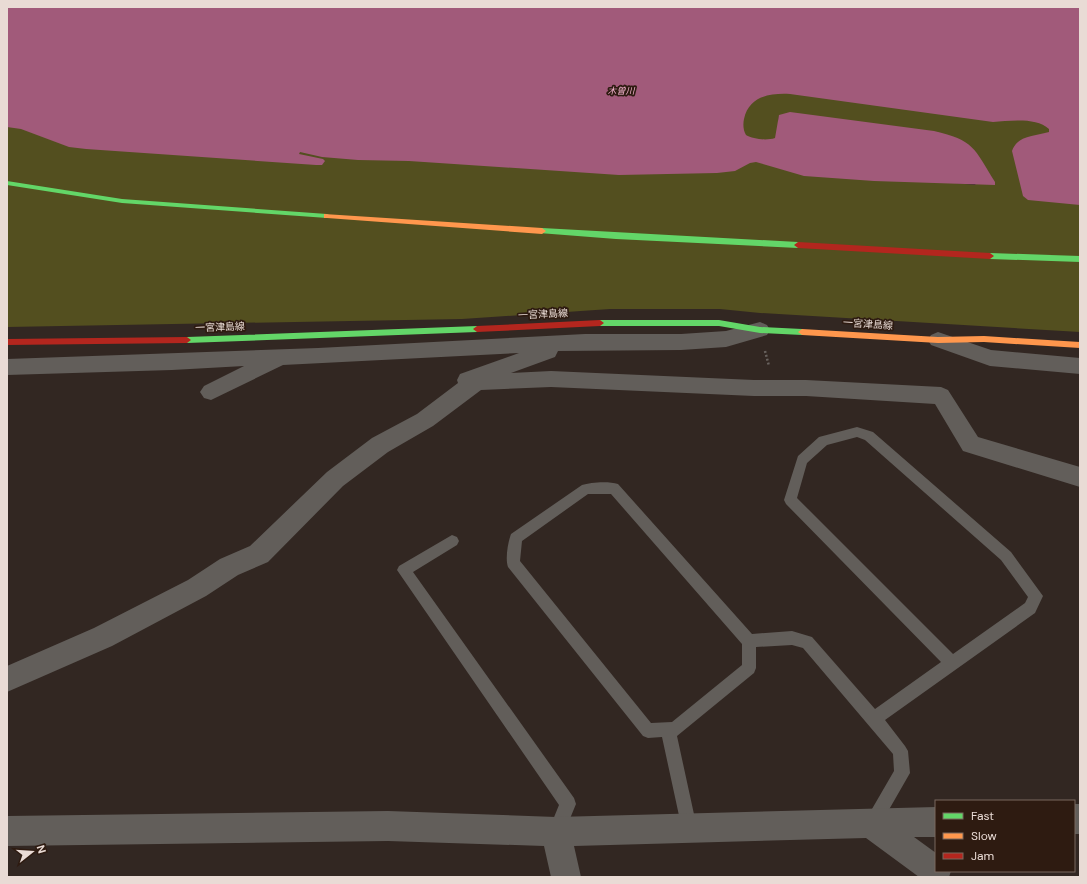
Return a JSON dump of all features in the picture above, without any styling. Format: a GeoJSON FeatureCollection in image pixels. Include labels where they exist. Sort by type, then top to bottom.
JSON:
{"type":"FeatureCollection","features":[{"type":"Feature","properties":{"kind":"street"},"geometry":{"type":"LineString","coordinates":[[7,183],[122,201],[214,209],[616,236],[758,242],[1014,258],[1080,260]]}},
{"type":"Feature","properties":{"kind":"street","name":"一宮津島線"},"geometry":{"type":"LineString","coordinates":[[7,342],[183,340],[458,330],[611,322],[719,323],[760,330],[938,340],[984,339],[1080,345]]}},
{"type":"Feature","properties":{"kind":"street"},"geometry":{"type":"LineString","coordinates":[[7,367],[281,356],[318,356],[556,344],[681,342],[718,340],[760,330]]}},
{"type":"Feature","properties":{"kind":"street"},"geometry":{"type":"LineString","coordinates":[[938,340],[990,358],[1080,366]]}},
{"type":"Feature","properties":{"kind":"street"},"geometry":{"type":"LineString","coordinates":[[556,344],[547,352],[467,380],[551,379],[806,388],[941,396],[971,444],[1080,477]]}},
{"type":"Feature","properties":{"kind":"street"},"geometry":{"type":"LineString","coordinates":[[211,392],[281,356]]}},
{"type":"Feature","properties":{"kind":"street"},"geometry":{"type":"LineString","coordinates":[[7,679],[103,637],[197,588],[229,567],[259,554],[336,479],[380,446],[425,420],[477,381]]}},
{"type":"Feature","properties":{"kind":"street"},"geometry":{"type":"LineString","coordinates":[[7,831],[388,826],[556,832],[935,822]]}},
{"type":"Feature","properties":{"kind":"street"},"geometry":{"type":"LineString","coordinates":[[871,824],[935,870]]}},
{"type":"Feature","properties":{"kind":"street"},"geometry":{"type":"LineString","coordinates":[[556,832],[566,877]]}},
{"type":"Feature","properties":{"kind":"lane"},"geometry":{"type":"LineString","coordinates":[[874,719],[952,664],[1030,608],[1036,596],[1006,556],[869,436],[857,432],[823,441],[802,460],[790,500],[952,664]]}},
{"type":"Feature","properties":{"kind":"lane"},"geometry":{"type":"LineString","coordinates":[[614,488],[749,641],[749,668],[675,729],[648,730],[513,563],[516,538],[586,489],[614,488]]}},
{"type":"Feature","properties":{"kind":"lane"},"geometry":{"type":"LineString","coordinates":[[452,540],[404,570],[568,804],[556,832]]}},
{"type":"Feature","properties":{"kind":"lane"},"geometry":{"type":"LineString","coordinates":[[749,641],[792,638],[807,642],[900,751],[902,773],[871,824]]}},
{"type":"Feature","properties":{"kind":"lane"},"geometry":{"type":"LineString","coordinates":[[668,730],[688,828]]}},
{"type":"Feature","properties":{"kind":"path"},"geometry":{"type":"LineString","coordinates":[[760,330],[774,388]]}},
{"type":"Feature","properties":{"kind":"shaded area"},"geometry":{"type":"Polygon","coordinates":[[[781,90],[808,92],[883,101],[893,106],[906,108],[922,106],[951,107],[983,114],[1012,111],[1032,115],[1043,121],[1051,129],[1051,132],[1023,140],[1021,146],[1021,159],[1031,193],[1080,199],[1080,332],[760,313],[720,309],[610,309],[462,319],[7,327],[7,122],[39,125],[42,133],[72,127],[105,127],[105,132],[145,129],[158,134],[175,132],[183,140],[209,128],[229,129],[263,136],[267,143],[287,134],[301,133],[316,138],[347,140],[364,150],[376,150],[383,147],[435,146],[460,149],[475,145],[533,155],[545,154],[566,160],[571,159],[587,163],[593,168],[604,170],[617,167],[626,162],[633,166],[645,164],[656,168],[680,167],[689,169],[701,167],[723,169],[740,163],[738,161],[745,157],[758,154],[740,150],[735,147],[730,138],[728,115],[740,105],[753,98],[773,91],[781,90]],[[779,116],[779,139],[775,143],[767,143],[758,154],[771,157],[784,164],[795,164],[836,174],[863,170],[884,180],[895,179],[905,173],[947,172],[955,183],[975,185],[977,182],[974,173],[980,162],[970,147],[960,144],[961,148],[942,146],[933,137],[932,132],[916,130],[898,137],[889,137],[877,131],[871,134],[856,132],[849,125],[849,121],[813,116],[798,121],[779,116]]]}},
{"type":"Feature","properties":{"kind":"water","name":"木曽川"},"geometry":{"type":"Polygon","coordinates":[[[7,7],[1080,7],[1080,205],[1028,200],[1023,196],[1012,151],[1014,146],[1022,139],[1049,132],[1049,129],[1044,125],[1030,121],[993,122],[790,94],[768,95],[750,105],[743,125],[746,135],[752,138],[760,139],[775,138],[779,115],[790,112],[934,131],[957,138],[972,147],[995,182],[995,185],[874,181],[804,176],[756,162],[750,163],[735,171],[717,173],[619,175],[409,161],[358,160],[322,157],[300,152],[299,154],[323,159],[325,161],[322,165],[316,165],[69,147],[21,129],[7,127],[7,7]]]}},
{"type":"Feature","properties":{"kind":"traffic: fast"},"geometry":{"type":"LineString","coordinates":[[7,183],[122,201],[327,216]]}},
{"type":"Feature","properties":{"kind":"traffic: fast"},"geometry":{"type":"LineString","coordinates":[[542,231],[798,245]]}},
{"type":"Feature","properties":{"kind":"traffic: fast"},"geometry":{"type":"LineString","coordinates":[[990,256],[1080,259]]}},
{"type":"Feature","properties":{"kind":"traffic: fast"},"geometry":{"type":"LineString","coordinates":[[600,323],[719,323],[760,330],[802,332]]}},
{"type":"Feature","properties":{"kind":"traffic: fast"},"geometry":{"type":"LineString","coordinates":[[187,340],[477,329]]}},
{"type":"Feature","properties":{"kind":"traffic: slow"},"geometry":{"type":"LineString","coordinates":[[327,216],[542,231]]}},
{"type":"Feature","properties":{"kind":"traffic: slow"},"geometry":{"type":"LineString","coordinates":[[802,332],[938,340],[984,339],[1080,345]]}},
{"type":"Feature","properties":{"kind":"traffic: jam"},"geometry":{"type":"LineString","coordinates":[[798,245],[990,256]]}},
{"type":"Feature","properties":{"kind":"traffic: jam"},"geometry":{"type":"LineString","coordinates":[[477,329],[600,323]]}},
{"type":"Feature","properties":{"kind":"traffic: jam"},"geometry":{"type":"LineString","coordinates":[[7,342],[187,340]]}}]}
